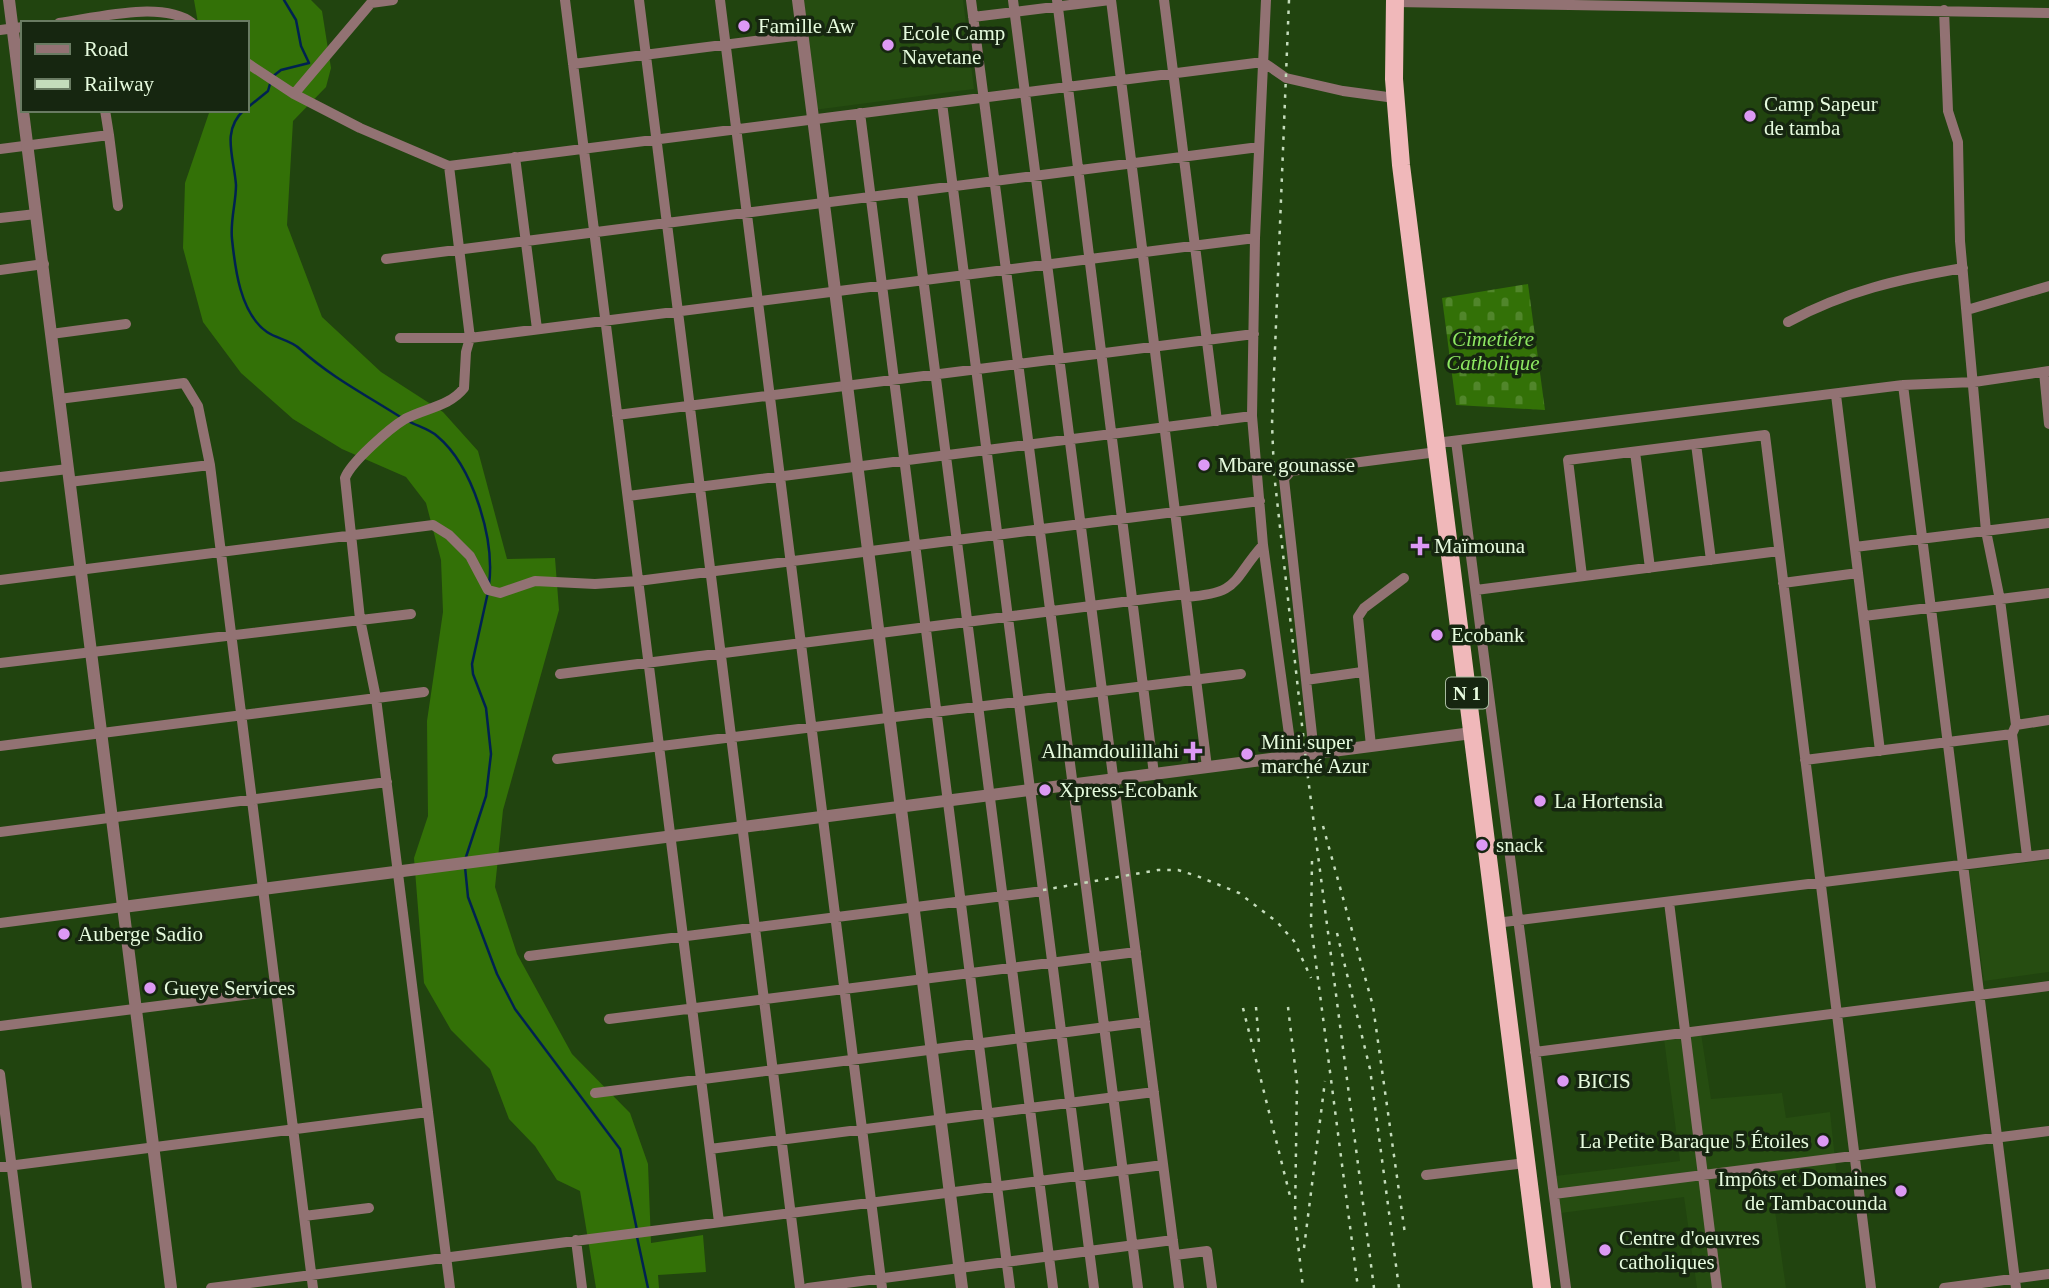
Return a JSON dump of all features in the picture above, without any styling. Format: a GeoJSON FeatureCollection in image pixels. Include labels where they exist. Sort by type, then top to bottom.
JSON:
{"type":"FeatureCollection","features":[{"type":"Feature","properties":{"kind":"highway","name":"N 1"},"geometry":{"type":"LineString","coordinates":[[1395,1],[1395,98],[1436,448],[1542,1288]]}},
{"type":"Feature","properties":{"kind":"street"},"geometry":{"type":"LineString","coordinates":[[9,0],[21,95]]}},
{"type":"Feature","properties":{"kind":"street"},"geometry":{"type":"LineString","coordinates":[[147,0],[148,12]]}},
{"type":"Feature","properties":{"kind":"street"},"geometry":{"type":"LineString","coordinates":[[295,93],[371,3],[393,0]]}},
{"type":"Feature","properties":{"kind":"street"},"geometry":{"type":"LineString","coordinates":[[565,0],[719,1222]]}},
{"type":"Feature","properties":{"kind":"street"},"geometry":{"type":"LineString","coordinates":[[639,0],[800,1288]]}},
{"type":"Feature","properties":{"kind":"street"},"geometry":{"type":"LineString","coordinates":[[720,0],[882,1283]]}},
{"type":"Feature","properties":{"kind":"street"},"geometry":{"type":"LineString","coordinates":[[798,0],[962,1288]]}},
{"type":"Feature","properties":{"kind":"street"},"geometry":{"type":"LineString","coordinates":[[971,0],[1138,1288]]}},
{"type":"Feature","properties":{"kind":"street"},"geometry":{"type":"LineString","coordinates":[[1013,0],[1179,1288]]}},
{"type":"Feature","properties":{"kind":"street"},"geometry":{"type":"LineString","coordinates":[[973,18],[1057,3],[1110,0],[1207,767]]}},
{"type":"Feature","properties":{"kind":"street"},"geometry":{"type":"LineString","coordinates":[[1164,0],[1217,421]]}},
{"type":"Feature","properties":{"kind":"street"},"geometry":{"type":"LineString","coordinates":[[1266,0],[1255,238],[1252,416],[1263,545],[1292,756]]}},
{"type":"Feature","properties":{"kind":"street"},"geometry":{"type":"LineString","coordinates":[[1395,1],[2049,13]]}},
{"type":"Feature","properties":{"kind":"street"},"geometry":{"type":"LineString","coordinates":[[1057,3],[1154,774]]}},
{"type":"Feature","properties":{"kind":"street"},"geometry":{"type":"LineString","coordinates":[[1944,10],[1948,111],[1958,142],[1963,268],[1986,531],[2000,600],[2027,856]]}},
{"type":"Feature","properties":{"kind":"street"},"geometry":{"type":"LineString","coordinates":[[75,21],[148,12],[177,13],[189,21]]}},
{"type":"Feature","properties":{"kind":"street"},"geometry":{"type":"LineString","coordinates":[[573,64],[802,35]]}},
{"type":"Feature","properties":{"kind":"street"},"geometry":{"type":"LineString","coordinates":[[249,65],[360,128],[449,166],[1263,62],[1286,78],[1343,91],[1395,98]]}},
{"type":"Feature","properties":{"kind":"street"},"geometry":{"type":"LineString","coordinates":[[942,103],[1094,1288]]}},
{"type":"Feature","properties":{"kind":"street"},"geometry":{"type":"LineString","coordinates":[[23,112],[171,1288]]}},
{"type":"Feature","properties":{"kind":"street"},"geometry":{"type":"LineString","coordinates":[[106,112],[118,206]]}},
{"type":"Feature","properties":{"kind":"street"},"geometry":{"type":"LineString","coordinates":[[860,113],[1010,1288]]}},
{"type":"Feature","properties":{"kind":"street"},"geometry":{"type":"LineString","coordinates":[[0,149],[109,135]]}},
{"type":"Feature","properties":{"kind":"street"},"geometry":{"type":"LineString","coordinates":[[386,259],[1259,147]]}},
{"type":"Feature","properties":{"kind":"street"},"geometry":{"type":"LineString","coordinates":[[515,157],[537,330]]}},
{"type":"Feature","properties":{"kind":"street"},"geometry":{"type":"LineString","coordinates":[[449,166],[471,338],[466,352],[464,388],[458,395],[405,419],[348,470],[345,478],[360,620],[376,698],[450,1288]]}},
{"type":"Feature","properties":{"kind":"street"},"geometry":{"type":"LineString","coordinates":[[912,192],[1052,1288]]}},
{"type":"Feature","properties":{"kind":"street"},"geometry":{"type":"LineString","coordinates":[[0,218],[36,214]]}},
{"type":"Feature","properties":{"kind":"street"},"geometry":{"type":"LineString","coordinates":[[400,338],[471,338],[1255,238]]}},
{"type":"Feature","properties":{"kind":"street"},"geometry":{"type":"LineString","coordinates":[[0,270],[44,264]]}},
{"type":"Feature","properties":{"kind":"street"},"geometry":{"type":"LineString","coordinates":[[1788,322],[1829,300],[1917,276],[1963,268]]}},
{"type":"Feature","properties":{"kind":"street"},"geometry":{"type":"LineString","coordinates":[[1967,310],[2049,286]]}},
{"type":"Feature","properties":{"kind":"street"},"geometry":{"type":"LineString","coordinates":[[51,334],[125,324]]}},
{"type":"Feature","properties":{"kind":"street"},"geometry":{"type":"LineString","coordinates":[[617,415],[1254,334]]}},
{"type":"Feature","properties":{"kind":"street"},"geometry":{"type":"LineString","coordinates":[[1314,753],[1284,479],[1291,471],[1436,448],[1456,440],[1903,386],[1974,383],[2047,372],[2049,424]]}},
{"type":"Feature","properties":{"kind":"street"},"geometry":{"type":"LineString","coordinates":[[59,399],[184,383],[198,406],[209,464],[313,1288]]}},
{"type":"Feature","properties":{"kind":"street"},"geometry":{"type":"LineString","coordinates":[[1903,386],[2015,1283]]}},
{"type":"Feature","properties":{"kind":"street"},"geometry":{"type":"LineString","coordinates":[[1836,395],[1880,751]]}},
{"type":"Feature","properties":{"kind":"street"},"geometry":{"type":"LineString","coordinates":[[628,496],[1252,416]]}},
{"type":"Feature","properties":{"kind":"street"},"geometry":{"type":"LineString","coordinates":[[1582,576],[1568,460],[1765,435],[1871,1288]]}},
{"type":"Feature","properties":{"kind":"street"},"geometry":{"type":"LineString","coordinates":[[1456,440],[1566,1288]]}},
{"type":"Feature","properties":{"kind":"street"},"geometry":{"type":"LineString","coordinates":[[1696,444],[1711,560]]}},
{"type":"Feature","properties":{"kind":"street"},"geometry":{"type":"LineString","coordinates":[[1635,452],[1650,568]]}},
{"type":"Feature","properties":{"kind":"street"},"geometry":{"type":"LineString","coordinates":[[69,482],[209,464]]}},
{"type":"Feature","properties":{"kind":"street"},"geometry":{"type":"LineString","coordinates":[[0,477],[68,469]]}},
{"type":"Feature","properties":{"kind":"street"},"geometry":{"type":"LineString","coordinates":[[0,580],[433,526],[449,535],[470,556],[484,586],[491,592],[500,593],[535,581],[595,584],[638,581],[1259,502]]}},
{"type":"Feature","properties":{"kind":"street"},"geometry":{"type":"LineString","coordinates":[[1855,547],[2049,523]]}},
{"type":"Feature","properties":{"kind":"street"},"geometry":{"type":"LineString","coordinates":[[560,674],[1132,600],[1213,595],[1231,587],[1263,545]]}},
{"type":"Feature","properties":{"kind":"street"},"geometry":{"type":"LineString","coordinates":[[1476,590],[1779,551]]}},
{"type":"Feature","properties":{"kind":"street"},"geometry":{"type":"LineString","coordinates":[[1783,583],[1858,573]]}},
{"type":"Feature","properties":{"kind":"street"},"geometry":{"type":"LineString","coordinates":[[1371,746],[1357,631],[1360,613],[1404,578]]}},
{"type":"Feature","properties":{"kind":"street"},"geometry":{"type":"LineString","coordinates":[[1864,616],[2049,593]]}},
{"type":"Feature","properties":{"kind":"street"},"geometry":{"type":"LineString","coordinates":[[0,663],[231,633],[411,614]]}},
{"type":"Feature","properties":{"kind":"street"},"geometry":{"type":"LineString","coordinates":[[1306,680],[1362,672]]}},
{"type":"Feature","properties":{"kind":"street"},"geometry":{"type":"LineString","coordinates":[[557,759],[1143,684],[1241,674]]}},
{"type":"Feature","properties":{"kind":"street"},"geometry":{"type":"LineString","coordinates":[[0,746],[424,692]]}},
{"type":"Feature","properties":{"kind":"street"},"geometry":{"type":"LineString","coordinates":[[1805,760],[1948,742],[2049,720]]}},
{"type":"Feature","properties":{"kind":"street"},"geometry":{"type":"LineString","coordinates":[[0,923],[1472,733]]}},
{"type":"Feature","properties":{"kind":"street"},"geometry":{"type":"LineString","coordinates":[[0,832],[387,782]]}},
{"type":"Feature","properties":{"kind":"street"},"geometry":{"type":"LineString","coordinates":[[1496,923],[2049,853]]}},
{"type":"Feature","properties":{"kind":"street"},"geometry":{"type":"LineString","coordinates":[[529,956],[1043,891]]}},
{"type":"Feature","properties":{"kind":"street"},"geometry":{"type":"LineString","coordinates":[[1669,902],[1717,1288]]}},
{"type":"Feature","properties":{"kind":"street"},"geometry":{"type":"LineString","coordinates":[[609,1019],[1136,952]]}},
{"type":"Feature","properties":{"kind":"street"},"geometry":{"type":"LineString","coordinates":[[1535,1052],[2049,986]]}},
{"type":"Feature","properties":{"kind":"street"},"geometry":{"type":"LineString","coordinates":[[0,1027],[276,991]]}},
{"type":"Feature","properties":{"kind":"street"},"geometry":{"type":"LineString","coordinates":[[595,1093],[1145,1023]]}},
{"type":"Feature","properties":{"kind":"street"},"geometry":{"type":"LineString","coordinates":[[0,1074],[27,1288]]}},
{"type":"Feature","properties":{"kind":"street"},"geometry":{"type":"LineString","coordinates":[[710,1149],[1154,1092]]}},
{"type":"Feature","properties":{"kind":"street"},"geometry":{"type":"LineString","coordinates":[[0,1167],[428,1112]]}},
{"type":"Feature","properties":{"kind":"street"},"geometry":{"type":"LineString","coordinates":[[1554,1194],[2049,1131]]}},
{"type":"Feature","properties":{"kind":"street"},"geometry":{"type":"LineString","coordinates":[[1426,1175],[1526,1163]]}},
{"type":"Feature","properties":{"kind":"street"},"geometry":{"type":"LineString","coordinates":[[211,1288],[1163,1165]]}},
{"type":"Feature","properties":{"kind":"street"},"geometry":{"type":"LineString","coordinates":[[304,1216],[369,1208]]}},
{"type":"Feature","properties":{"kind":"street"},"geometry":{"type":"LineString","coordinates":[[576,1240],[582,1288]]}},
{"type":"Feature","properties":{"kind":"street"},"geometry":{"type":"LineString","coordinates":[[808,1288],[882,1283],[960,1268],[1173,1240]]}},
{"type":"Feature","properties":{"kind":"street"},"geometry":{"type":"LineString","coordinates":[[1175,1255],[1207,1251],[1212,1288]]}},
{"type":"Feature","properties":{"kind":"street"},"geometry":{"type":"LineString","coordinates":[[1944,1288],[2015,1283],[2049,1275]]}},
{"type":"Feature","properties":{"kind":"shaded area","name":"Ecole Camp Navetane"},"geometry":{"type":"Polygon","coordinates":[[[801,0],[963,0],[974,89],[814,110],[801,0]]]}},
{"type":"Feature","properties":{"kind":"shaded area"},"geometry":{"type":"Polygon","coordinates":[[[2049,860],[2049,972],[1984,981],[1969,870],[2049,860]]]}},
{"type":"Feature","properties":{"kind":"shaded area"},"geometry":{"type":"Polygon","coordinates":[[[1701,1033],[1711,1099],[1782,1093],[1786,1118],[1830,1112],[1837,1178],[1772,1190],[1786,1288],[1697,1288],[1684,1197],[1561,1213],[1555,1176],[1680,1161],[1664,1039],[1701,1033]]]}},
{"type":"Feature","properties":{"kind":"green space"},"geometry":{"type":"Polygon","coordinates":[[[194,0],[311,0],[322,11],[331,68],[326,87],[293,121],[287,225],[322,317],[381,372],[443,412],[478,451],[507,559],[555,558],[559,610],[503,810],[495,887],[517,954],[572,1054],[630,1113],[648,1164],[651,1243],[703,1235],[706,1272],[658,1275],[659,1288],[596,1288],[580,1191],[557,1180],[535,1146],[509,1119],[490,1069],[451,1030],[424,983],[414,858],[428,816],[427,721],[443,612],[441,560],[426,503],[406,477],[342,449],[293,419],[241,373],[203,322],[183,248],[185,183],[209,112],[248,112],[248,21],[198,21],[194,0]]]}},
{"type":"Feature","properties":{"kind":"green space","name":"Cimetiére Catholique"},"geometry":{"type":"Polygon","coordinates":[[[1528,284],[1545,410],[1456,405],[1442,298],[1528,284]]]}},
{"type":"Feature","properties":{"kind":"waterway"},"geometry":{"type":"LineString","coordinates":[[272,77],[281,70],[309,63],[301,46],[296,20],[284,0]]}},
{"type":"Feature","properties":{"kind":"waterway"},"geometry":{"type":"LineString","coordinates":[[248,107],[268,91],[270,84]]}},
{"type":"Feature","properties":{"kind":"waterway"},"geometry":{"type":"LineString","coordinates":[[242,112],[237,118],[231,136],[236,185],[232,232],[237,276],[251,314],[267,332],[296,346],[336,377],[402,418]]}},
{"type":"Feature","properties":{"kind":"waterway"},"geometry":{"type":"LineString","coordinates":[[408,421],[437,436],[450,449],[471,484],[485,526],[490,567],[489,585]]}},
{"type":"Feature","properties":{"kind":"waterway"},"geometry":{"type":"LineString","coordinates":[[465,860],[486,796],[491,754],[486,708],[472,664],[488,592]]}},
{"type":"Feature","properties":{"kind":"waterway"},"geometry":{"type":"LineString","coordinates":[[465,867],[468,897],[497,974],[515,1009],[620,1149],[637,1230]]}},
{"type":"Feature","properties":{"kind":"waterway"},"geometry":{"type":"LineString","coordinates":[[637,1237],[648,1288]]}},
{"type":"Feature","properties":{"kind":"railway"},"geometry":{"type":"LineString","coordinates":[[1289,0],[1272,424],[1274,473],[1307,770],[1374,1288]]}},
{"type":"Feature","properties":{"kind":"railway"},"geometry":{"type":"LineString","coordinates":[[1323,826],[1373,1006],[1405,1234]]}},
{"type":"Feature","properties":{"kind":"railway"},"geometry":{"type":"LineString","coordinates":[[1312,861],[1311,925],[1358,1288]]}},
{"type":"Feature","properties":{"kind":"railway"},"geometry":{"type":"LineString","coordinates":[[1043,890],[1158,870],[1178,870],[1197,876],[1239,893],[1277,922],[1294,941],[1311,978]]}},
{"type":"Feature","properties":{"kind":"railway"},"geometry":{"type":"LineString","coordinates":[[1337,933],[1370,1069],[1399,1288]]}},
{"type":"Feature","properties":{"kind":"railway"},"geometry":{"type":"LineString","coordinates":[[1256,1007],[1259,1043]]}},
{"type":"Feature","properties":{"kind":"railway"},"geometry":{"type":"LineString","coordinates":[[1288,1007],[1297,1083],[1295,1217],[1303,1288]]}},
{"type":"Feature","properties":{"kind":"railway"},"geometry":{"type":"LineString","coordinates":[[1243,1008],[1291,1200]]}},
{"type":"Feature","properties":{"kind":"railway"},"geometry":{"type":"LineString","coordinates":[[1304,1248],[1325,1081]]}},
{"type":"Feature","properties":{"kind":"place","name":"Famille Aw"},"geometry":{"type":"Point","coordinates":[744,26]}},
{"type":"Feature","properties":{"kind":"place","name":"Ecole Camp Navetane"},"geometry":{"type":"Point","coordinates":[888,45]}},
{"type":"Feature","properties":{"kind":"place","name":"Camp Sapeur de tamba"},"geometry":{"type":"Point","coordinates":[1750,116]}},
{"type":"Feature","properties":{"kind":"place","name":"Mbare gounasse"},"geometry":{"type":"Point","coordinates":[1204,465]}},
{"type":"Feature","properties":{"kind":"place","name":"Maïmouna"},"geometry":{"type":"Point","coordinates":[1420,546]}},
{"type":"Feature","properties":{"kind":"place","name":"Ecobank"},"geometry":{"type":"Point","coordinates":[1437,635]}},
{"type":"Feature","properties":{"kind":"place","name":"Alhamdoulillahi"},"geometry":{"type":"Point","coordinates":[1193,751]}},
{"type":"Feature","properties":{"kind":"place","name":"Mini super marché Azur"},"geometry":{"type":"Point","coordinates":[1247,754]}},
{"type":"Feature","properties":{"kind":"place","name":"Xpress-Ecobank"},"geometry":{"type":"Point","coordinates":[1045,790]}},
{"type":"Feature","properties":{"kind":"place","name":"La Hortensia"},"geometry":{"type":"Point","coordinates":[1540,801]}},
{"type":"Feature","properties":{"kind":"place","name":"snack"},"geometry":{"type":"Point","coordinates":[1482,845]}},
{"type":"Feature","properties":{"kind":"place","name":"Auberge Sadio"},"geometry":{"type":"Point","coordinates":[64,934]}},
{"type":"Feature","properties":{"kind":"place","name":"Gueye Services"},"geometry":{"type":"Point","coordinates":[150,988]}},
{"type":"Feature","properties":{"kind":"place","name":"BICIS"},"geometry":{"type":"Point","coordinates":[1563,1081]}},
{"type":"Feature","properties":{"kind":"place","name":"La Petite Baraque 5 Étoiles"},"geometry":{"type":"Point","coordinates":[1823,1141]}},
{"type":"Feature","properties":{"kind":"place","name":"Impôts et Domaines de Tambacounda"},"geometry":{"type":"Point","coordinates":[1901,1191]}},
{"type":"Feature","properties":{"kind":"place","name":"Centre d'oeuvres catholiques"},"geometry":{"type":"Point","coordinates":[1605,1250]}}]}
